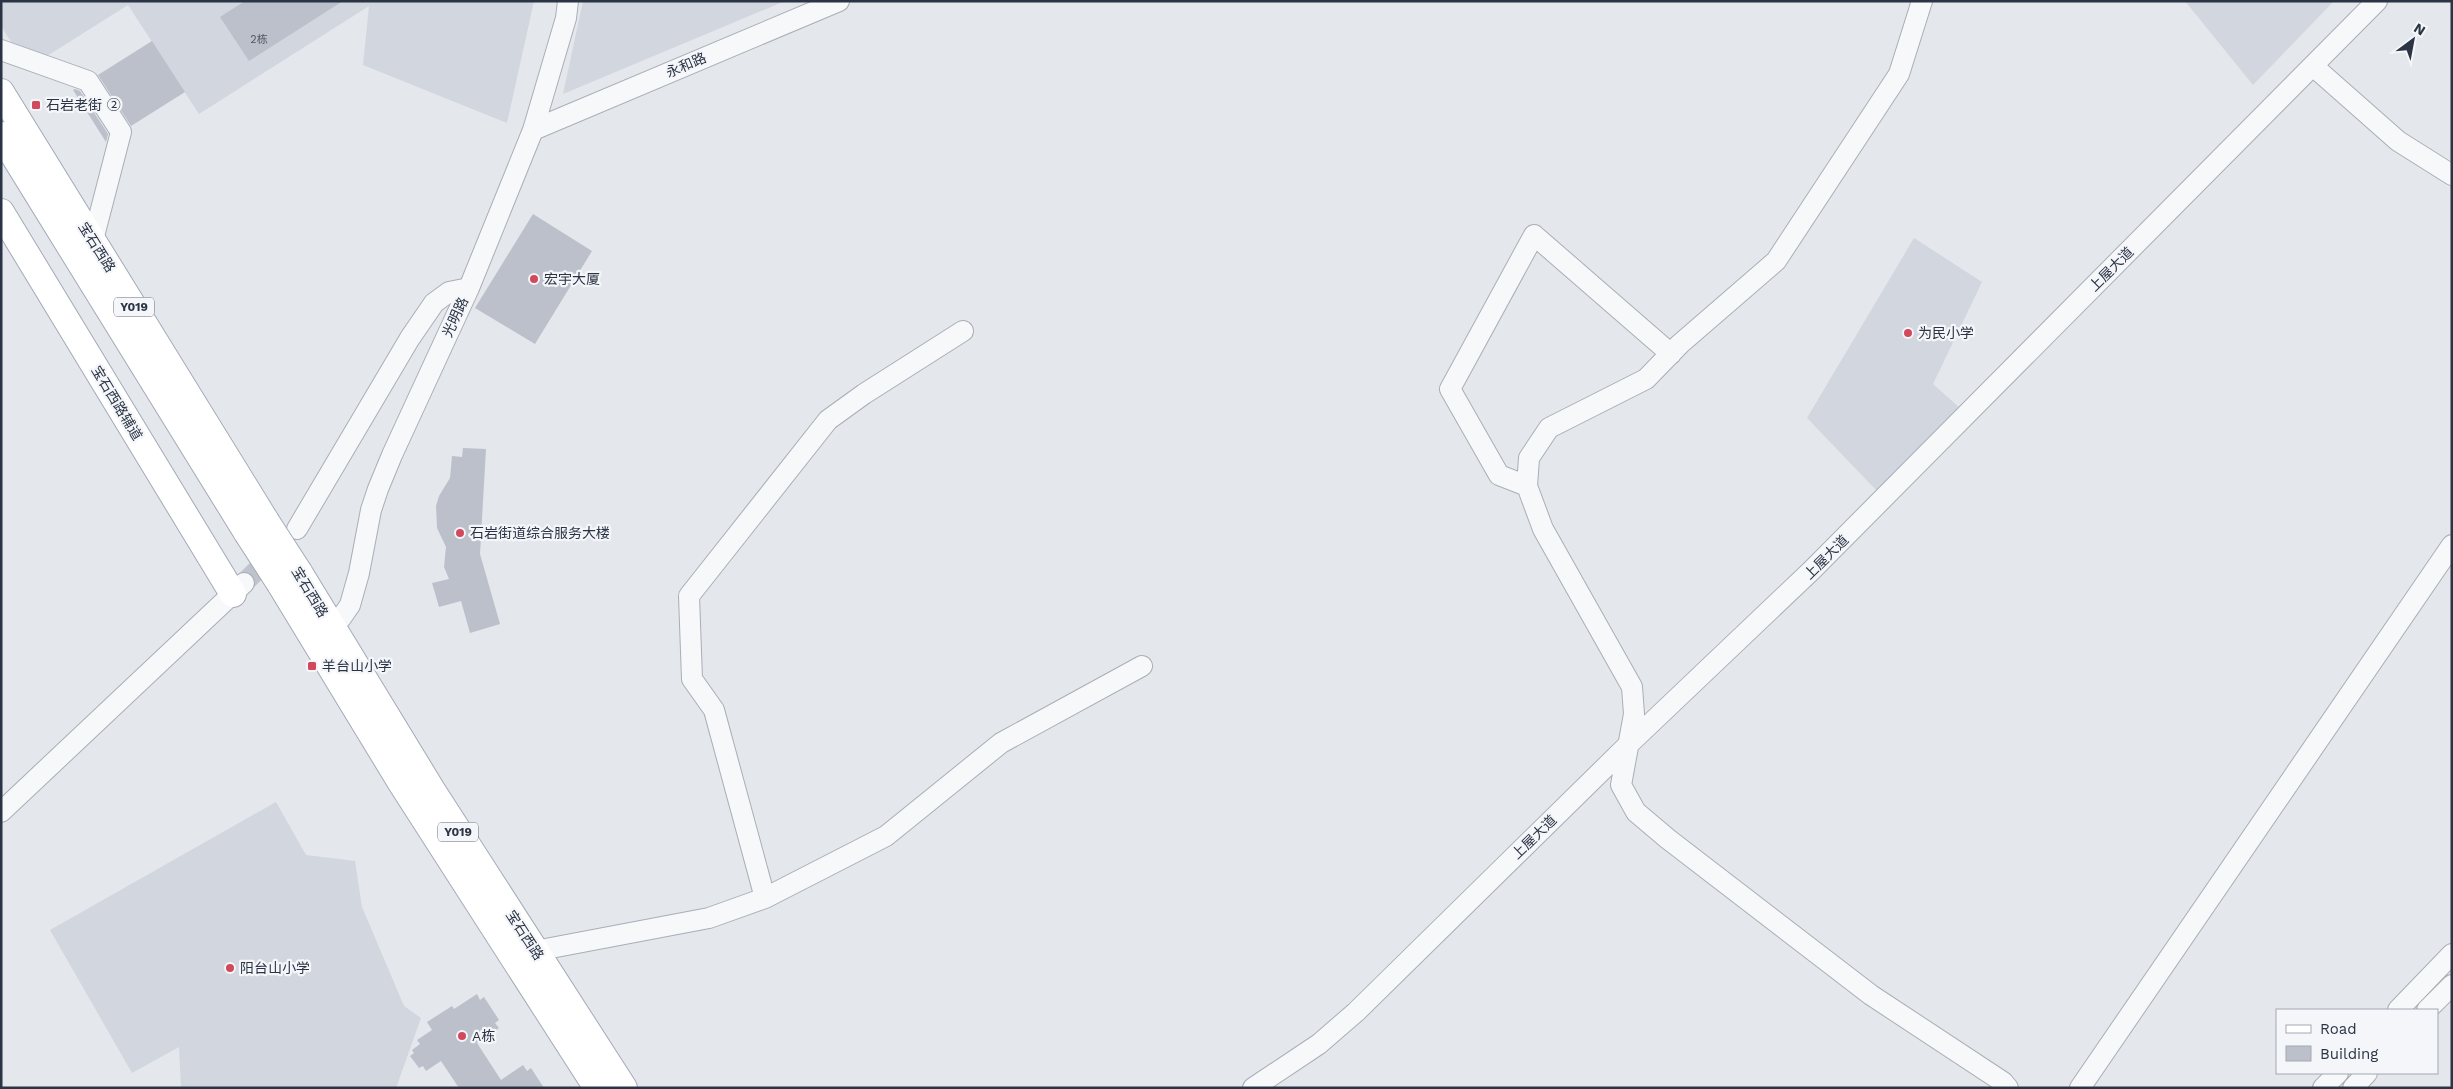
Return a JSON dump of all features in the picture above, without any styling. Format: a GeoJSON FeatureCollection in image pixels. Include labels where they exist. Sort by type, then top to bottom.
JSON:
{"type":"FeatureCollection","features":[{"type":"Feature","properties":{"kind":"main road","name":"宝石西路"},"geometry":{"type":"LineString","coordinates":[[1,92],[93,240],[257,527]]}},
{"type":"Feature","properties":{"kind":"main road","name":"宝石西路"},"geometry":{"type":"LineString","coordinates":[[1,135],[289,578],[401,783],[597,1088]]}},
{"type":"Feature","properties":{"kind":"main road","name":"宝石西路辅道"},"geometry":{"type":"LineString","coordinates":[[1,212],[239,588]]}},
{"type":"Feature","properties":{"kind":"main road","name":"宝石西路"},"geometry":{"type":"LineString","coordinates":[[289,578],[330,625],[535,951],[624,1088]]}},
{"type":"Feature","properties":{"kind":"street","name":"光明路"},"geometry":{"type":"LineString","coordinates":[[330,625],[341,618],[350,605],[359,573],[371,510],[378,489],[468,288],[533,130],[566,18],[568,1]]}},
{"type":"Feature","properties":{"kind":"street","name":"永和路"},"geometry":{"type":"LineString","coordinates":[[533,130],[839,1]]}},
{"type":"Feature","properties":{"kind":"street"},"geometry":{"type":"LineString","coordinates":[[1922,1],[1898,74],[1776,261],[1671,354],[1646,379],[1549,428],[1529,458],[1527,486],[1542,529],[1632,687],[1634,714],[1621,785],[1636,812],[1668,839],[1871,995],[2008,1088]]}},
{"type":"Feature","properties":{"kind":"street","name":"上屋大道"},"geometry":{"type":"LineString","coordinates":[[1253,1088],[1319,1044],[1356,1012],[1630,743],[1812,570],[2377,1]]}},
{"type":"Feature","properties":{"kind":"street"},"geometry":{"type":"LineString","coordinates":[[1,50],[88,81],[121,132],[93,240]]}},
{"type":"Feature","properties":{"kind":"street"},"geometry":{"type":"LineString","coordinates":[[2313,66],[2398,141],[2452,175]]}},
{"type":"Feature","properties":{"kind":"street"},"geometry":{"type":"LineString","coordinates":[[1527,486],[1499,475],[1450,389],[1534,235],[1671,354]]}},
{"type":"Feature","properties":{"kind":"street"},"geometry":{"type":"LineString","coordinates":[[297,530],[410,338],[434,303],[449,292],[468,288]]}},
{"type":"Feature","properties":{"kind":"street"},"geometry":{"type":"LineString","coordinates":[[765,898],[714,710],[692,679],[689,596],[828,420],[864,394],[963,331]]}},
{"type":"Feature","properties":{"kind":"street"},"geometry":{"type":"LineString","coordinates":[[2080,1088],[2452,545]]}},
{"type":"Feature","properties":{"kind":"street"},"geometry":{"type":"LineString","coordinates":[[1,812],[239,588]]}},
{"type":"Feature","properties":{"kind":"street"},"geometry":{"type":"LineString","coordinates":[[535,951],[709,918],[765,898],[886,836],[1002,743],[1142,666]]}},
{"type":"Feature","properties":{"kind":"street"},"geometry":{"type":"LineString","coordinates":[[2399,1009],[2452,954]]}},
{"type":"Feature","properties":{"kind":"street"},"geometry":{"type":"LineString","coordinates":[[2428,1009],[2452,985]]}},
{"type":"Feature","properties":{"kind":"street"},"geometry":{"type":"LineString","coordinates":[[2323,1088],[2337,1074]]}},
{"type":"Feature","properties":{"kind":"street"},"geometry":{"type":"LineString","coordinates":[[2353,1088],[2366,1074]]}},
{"type":"Feature","properties":{"kind":"shaded area"},"geometry":{"type":"Polygon","coordinates":[[[1,1],[534,1],[507,123],[363,65],[369,6],[199,114],[128,5],[28,68],[1,26],[1,1]]]}},
{"type":"Feature","properties":{"kind":"shaded area"},"geometry":{"type":"Polygon","coordinates":[[[583,1],[785,1],[563,94],[583,1]]]}},
{"type":"Feature","properties":{"kind":"shaded area"},"geometry":{"type":"Polygon","coordinates":[[[2185,1],[2334,1],[2253,85],[2185,1]]]}},
{"type":"Feature","properties":{"kind":"shaded area","name":"为民小学"},"geometry":{"type":"Polygon","coordinates":[[[1914,238],[1982,282],[1933,384],[1961,409],[1878,492],[1807,418],[1914,238]]]}},
{"type":"Feature","properties":{"kind":"shaded area","name":"阳台山小学"},"geometry":{"type":"Polygon","coordinates":[[[276,802],[306,855],[355,861],[362,907],[404,1006],[421,1018],[396,1088],[181,1088],[179,1047],[132,1073],[50,930],[276,802]]]}},
{"type":"Feature","properties":{"kind":"building"},"geometry":{"type":"Polygon","coordinates":[[[245,1],[343,1],[249,61],[220,17],[245,1]]]}},
{"type":"Feature","properties":{"kind":"building"},"geometry":{"type":"Polygon","coordinates":[[[152,41],[185,92],[131,126],[98,75],[152,41]]]}},
{"type":"Feature","properties":{"kind":"building"},"geometry":{"type":"Polygon","coordinates":[[[73,90],[80,91],[108,134],[106,142],[73,90]]]}},
{"type":"Feature","properties":{"kind":"building","name":"宏宇大厦"},"geometry":{"type":"Polygon","coordinates":[[[533,214],[592,251],[535,344],[475,308],[533,214]]]}},
{"type":"Feature","properties":{"kind":"building","name":"石岩街道综合服务大楼"},"geometry":{"type":"Polygon","coordinates":[[[463,448],[486,449],[480,554],[500,624],[470,633],[461,601],[439,607],[432,583],[449,579],[444,567],[446,547],[437,528],[436,506],[439,496],[450,478],[452,456],[462,457],[463,448]]]}},
{"type":"Feature","properties":{"kind":"building","name":"A栋"},"geometry":{"type":"Polygon","coordinates":[[[477,994],[480,1000],[484,997],[499,1020],[495,1023],[499,1028],[477,1043],[501,1080],[523,1065],[527,1071],[531,1068],[544,1088],[459,1088],[441,1061],[426,1071],[423,1066],[419,1068],[410,1056],[414,1053],[412,1050],[420,1044],[417,1040],[432,1030],[427,1022],[452,1006],[454,1009],[477,994]]]}},
{"type":"Feature","properties":{"kind":"tunnel"},"geometry":{"type":"LineString","coordinates":[[244,583],[275,552]]}},
{"type":"Feature","properties":{"kind":"place","name":"石岩老街 ②"},"geometry":{"type":"Point","coordinates":[36,105]}},
{"type":"Feature","properties":{"kind":"place","name":"宏宇大厦"},"geometry":{"type":"Point","coordinates":[534,279]}},
{"type":"Feature","properties":{"kind":"place","name":"为民小学"},"geometry":{"type":"Point","coordinates":[1908,333]}},
{"type":"Feature","properties":{"kind":"place","name":"石岩街道综合服务大楼"},"geometry":{"type":"Point","coordinates":[460,533]}},
{"type":"Feature","properties":{"kind":"place","name":"羊台山小学"},"geometry":{"type":"Point","coordinates":[312,666]}},
{"type":"Feature","properties":{"kind":"place","name":"阳台山小学"},"geometry":{"type":"Point","coordinates":[230,968]}},
{"type":"Feature","properties":{"kind":"place","name":"A栋"},"geometry":{"type":"Point","coordinates":[462,1036]}}]}
